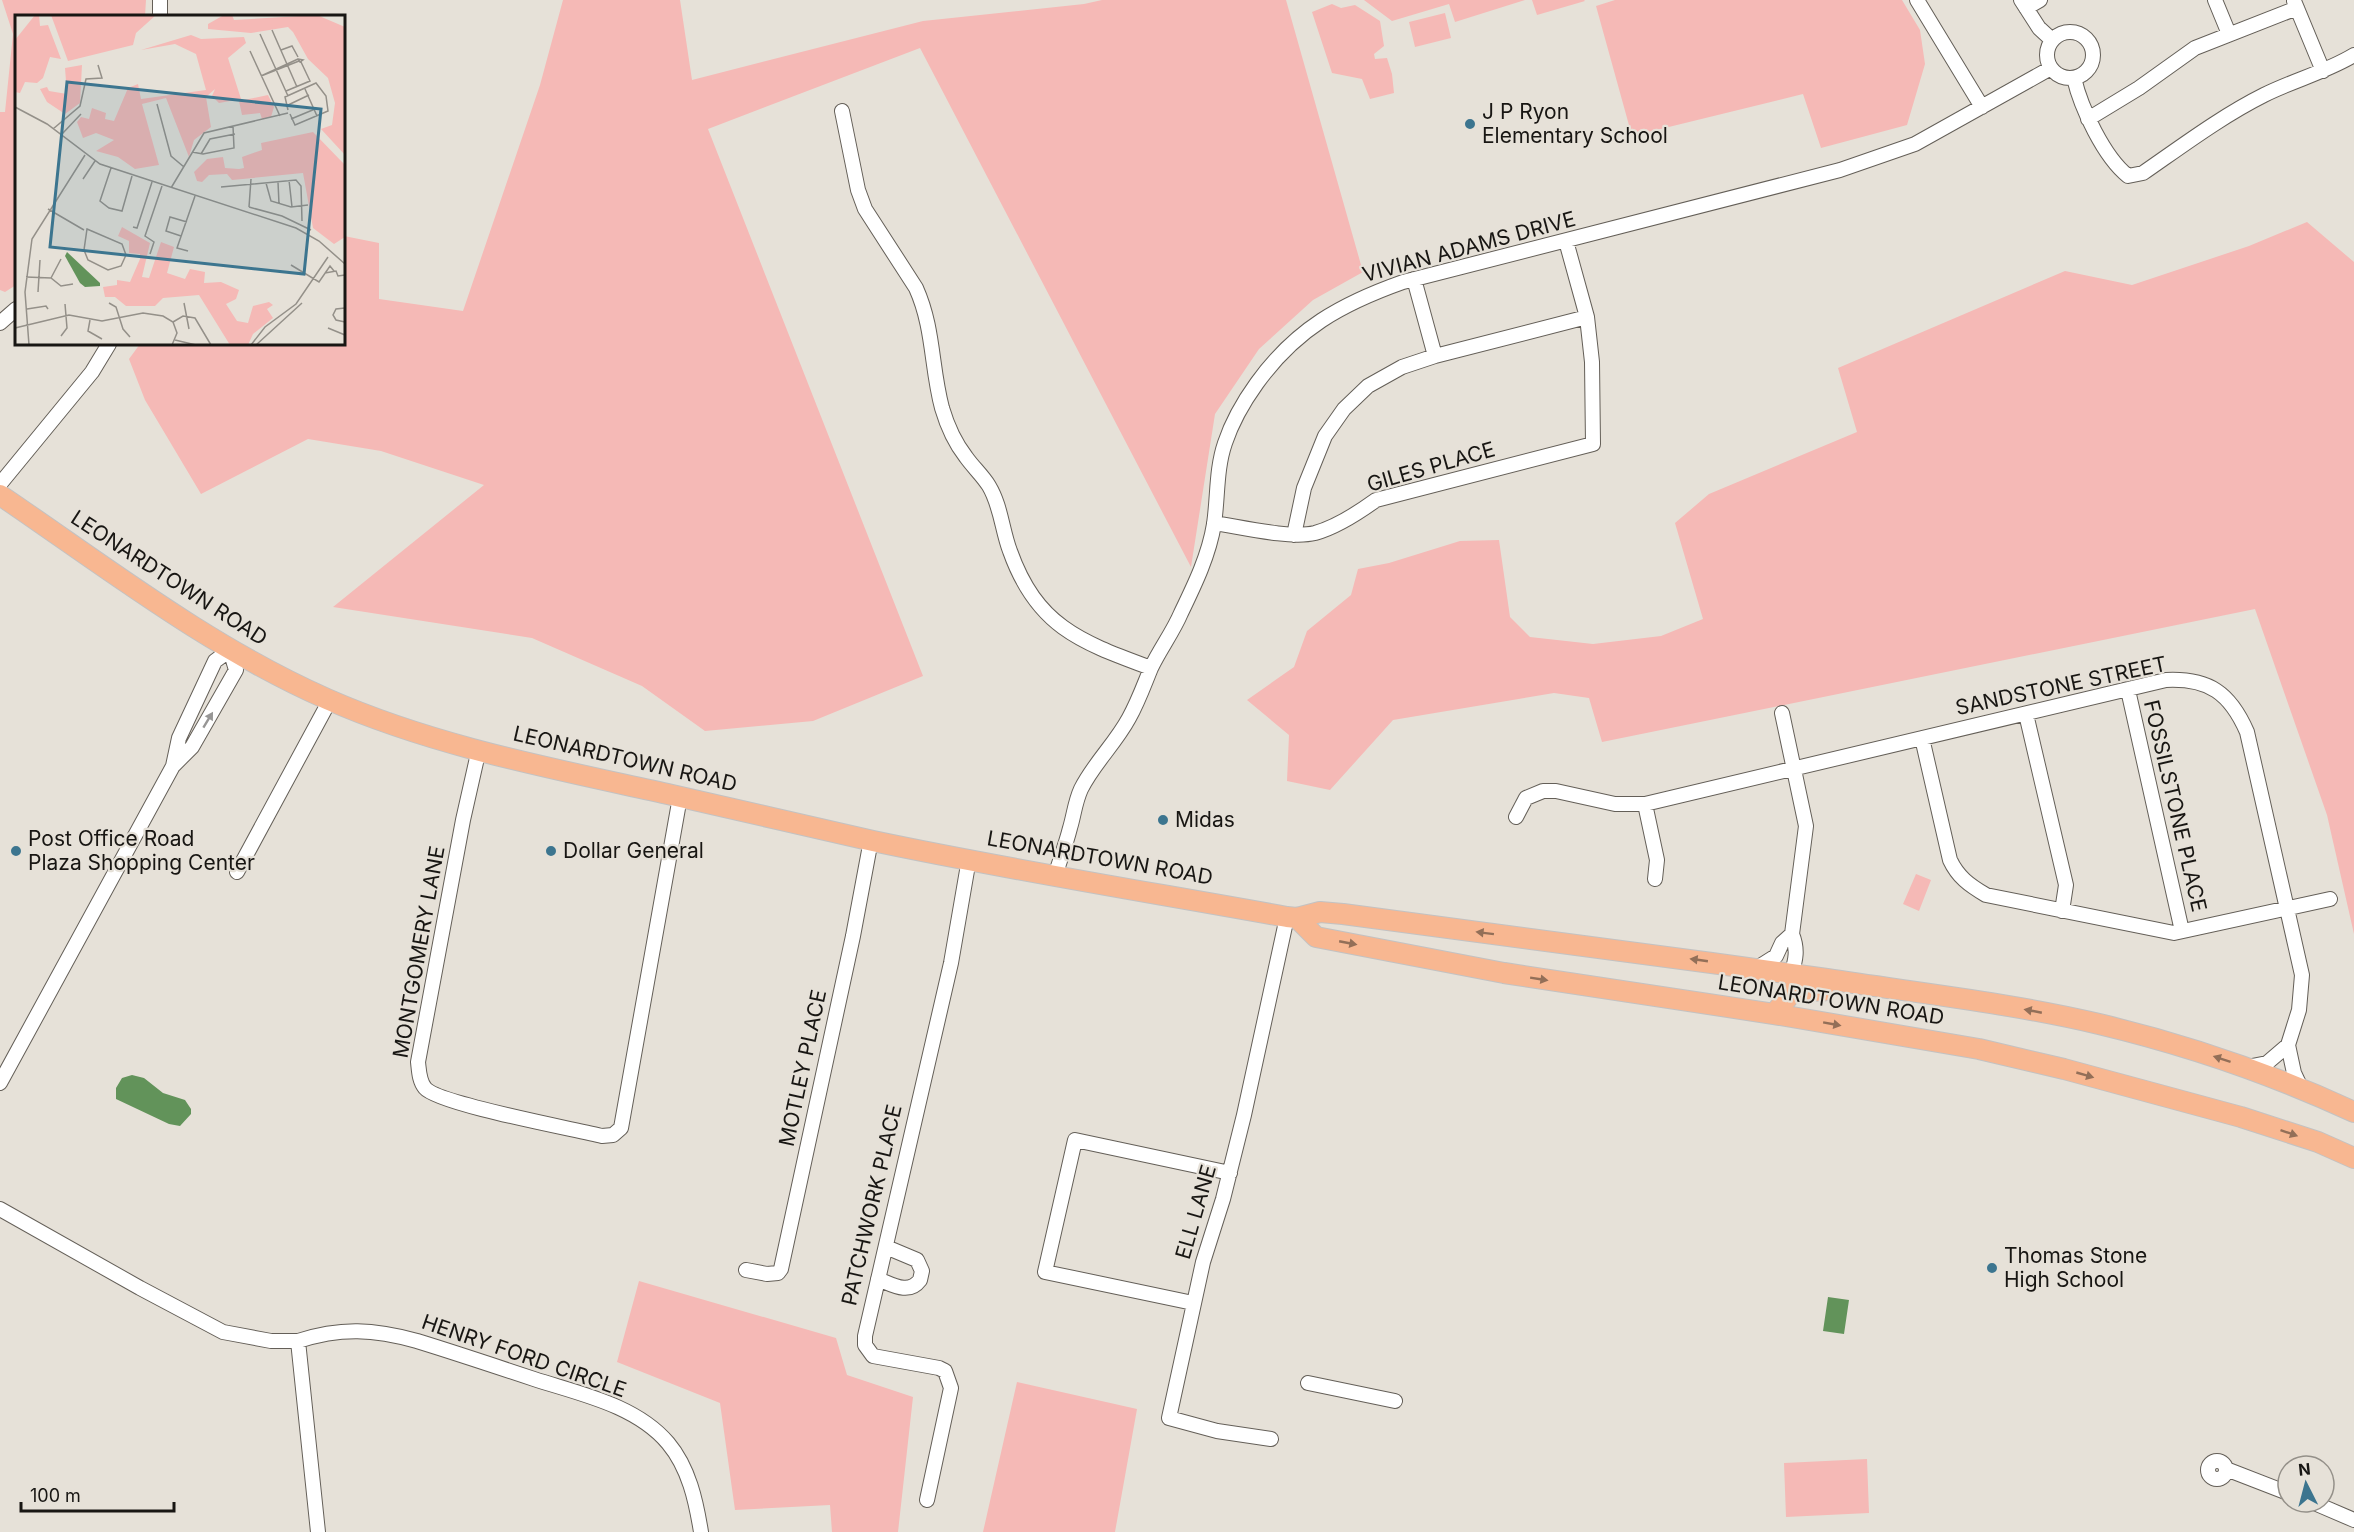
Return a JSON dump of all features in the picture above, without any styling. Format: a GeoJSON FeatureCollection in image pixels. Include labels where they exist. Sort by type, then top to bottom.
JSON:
{"type":"FeatureCollection","features":[{"type":"Feature","properties":{"kind":"highway","name":"LEONARDTOWN ROAD"},"geometry":{"type":"LineString","coordinates":[[0,495],[165,609],[230,650],[330,700],[397,726],[531,764],[871,840],[1055,876],[1292,918],[1320,912],[1343,914],[1757,968],[2015,1007],[2099,1024],[2175,1044],[2247,1067],[2354,1112]]}},
{"type":"Feature","properties":{"kind":"highway","name":"LEONARDTOWN ROAD"},"geometry":{"type":"LineString","coordinates":[[1292,918],[1316,937],[1504,973],[1774,1014],[1979,1049],[2064,1069],[2246,1119],[2318,1142],[2354,1158]]}},
{"type":"Feature","properties":{"kind":"highway"},"geometry":{"type":"LineString","coordinates":[[1689,1002],[1721,997],[1757,1002],[1770,1000],[1791,974]]}},
{"type":"Feature","properties":{"kind":"highway"},"geometry":{"type":"LineString","coordinates":[[1774,1014],[1792,991],[1798,988],[1905,1001],[1928,994]]}},
{"type":"Feature","properties":{"kind":"street"},"geometry":{"type":"LineString","coordinates":[[1917,0],[1982,107]]}},
{"type":"Feature","properties":{"kind":"street"},"geometry":{"type":"LineString","coordinates":[[2040,0],[2024,4],[2039,28],[2052,40]]}},
{"type":"Feature","properties":{"kind":"street"},"geometry":{"type":"LineString","coordinates":[[2215,0],[2229,34]]}},
{"type":"Feature","properties":{"kind":"street"},"geometry":{"type":"LineString","coordinates":[[2088,118],[2139,88],[2187,53],[2295,4],[2323,71]]}},
{"type":"Feature","properties":{"kind":"street"},"geometry":{"type":"LineString","coordinates":[[2072,32],[2090,43],[2092,64],[2084,74],[2074,78],[2061,77],[2051,69],[2047,54],[2052,40],[2061,34],[2072,32]]}},
{"type":"Feature","properties":{"kind":"street"},"geometry":{"type":"LineString","coordinates":[[2074,78],[2079,100],[2088,118],[2120,169],[2128,176],[2143,173],[2232,113],[2265,94],[2323,71],[2354,55]]}},
{"type":"Feature","properties":{"kind":"street","name":"VIVIAN ADAMS DRIVE"},"geometry":{"type":"LineString","coordinates":[[1055,876],[1081,790],[1092,768],[1114,742],[1129,718],[1151,668],[1179,618],[1201,570],[1209,548],[1214,523],[1219,469],[1225,443],[1244,402],[1275,360],[1299,335],[1358,298],[1414,279],[1566,242],[1840,170],[1915,144],[2051,69]]}},
{"type":"Feature","properties":{"kind":"street"},"geometry":{"type":"LineString","coordinates":[[842,111],[858,190],[866,209],[922,301],[933,344],[943,409],[955,440],[989,486],[996,501],[1009,549],[1032,598],[1060,626],[1108,652],[1151,668]]}},
{"type":"Feature","properties":{"kind":"street"},"geometry":{"type":"LineString","coordinates":[[1294,535],[1304,488],[1325,436],[1344,409],[1368,386],[1402,367],[1435,356],[1587,317],[1566,242]]}},
{"type":"Feature","properties":{"kind":"street"},"geometry":{"type":"LineString","coordinates":[[1414,279],[1435,356]]}},
{"type":"Feature","properties":{"kind":"street"},"geometry":{"type":"LineString","coordinates":[[0,323],[15,310]]}},
{"type":"Feature","properties":{"kind":"street","name":"GILES PLACE"},"geometry":{"type":"LineString","coordinates":[[1214,523],[1294,535],[1315,533],[1352,517],[1376,500],[1593,444],[1592,362],[1587,317]]}},
{"type":"Feature","properties":{"kind":"street"},"geometry":{"type":"LineString","coordinates":[[0,484],[92,372],[108,345]]}},
{"type":"Feature","properties":{"kind":"street"},"geometry":{"type":"LineString","coordinates":[[0,1083],[173,766],[192,747],[236,670],[230,650],[215,661],[179,738],[173,766]]}},
{"type":"Feature","properties":{"kind":"street","name":"SANDSTONE STREET"},"geometry":{"type":"LineString","coordinates":[[1516,817],[1526,798],[1543,791],[1556,791],[1615,804],[1645,804],[2168,680],[2194,681],[2228,698],[2239,713],[2247,732],[2302,975],[2301,1001],[2288,1046],[2294,1073],[2301,1088]]}},
{"type":"Feature","properties":{"kind":"street","name":"FOSSILSTONE PLACE"},"geometry":{"type":"LineString","coordinates":[[2128,690],[2182,931]]}},
{"type":"Feature","properties":{"kind":"street"},"geometry":{"type":"LineString","coordinates":[[237,872],[330,700]]}},
{"type":"Feature","properties":{"kind":"street"},"geometry":{"type":"LineString","coordinates":[[1782,713],[1806,826],[1792,934],[1796,952],[1791,974]]}},
{"type":"Feature","properties":{"kind":"street"},"geometry":{"type":"LineString","coordinates":[[2026,714],[2066,885],[2062,910]]}},
{"type":"Feature","properties":{"kind":"street"},"geometry":{"type":"LineString","coordinates":[[1922,738],[1950,860],[1956,873],[1966,883],[1986,895],[2174,933],[2330,899]]}},
{"type":"Feature","properties":{"kind":"street","name":"MONTGOMERY LANE"},"geometry":{"type":"LineString","coordinates":[[479,749],[418,1062],[421,1081],[426,1089],[448,1099],[507,1115],[602,1136],[614,1135],[621,1128],[680,797]]}},
{"type":"Feature","properties":{"kind":"street"},"geometry":{"type":"LineString","coordinates":[[1645,804],[1657,860],[1655,879]]}},
{"type":"Feature","properties":{"kind":"street","name":"MOTLEY PLACE"},"geometry":{"type":"LineString","coordinates":[[746,1270],[767,1274],[778,1273],[781,1269],[853,936],[871,840]]}},
{"type":"Feature","properties":{"kind":"street","name":"PATCHWORK PLACE"},"geometry":{"type":"LineString","coordinates":[[927,1500],[949,1405],[950,1381],[945,1371],[939,1368],[873,1356],[865,1346],[865,1336],[917,1101],[951,963],[969,858]]}},
{"type":"Feature","properties":{"kind":"street","name":"ELL LANE"},"geometry":{"type":"LineString","coordinates":[[1270,1439],[1217,1431],[1169,1418],[1203,1262],[1230,1173],[1292,918]]}},
{"type":"Feature","properties":{"kind":"street"},"geometry":{"type":"LineString","coordinates":[[1757,968],[1776,956],[1782,943],[1792,934]]}},
{"type":"Feature","properties":{"kind":"street"},"geometry":{"type":"LineString","coordinates":[[2247,1067],[2267,1062],[2288,1046]]}},
{"type":"Feature","properties":{"kind":"street"},"geometry":{"type":"LineString","coordinates":[[1193,1303],[1046,1272],[1075,1140],[1230,1173]]}},
{"type":"Feature","properties":{"kind":"street","name":"HENRY FORD CIRCLE"},"geometry":{"type":"LineString","coordinates":[[0,1209],[224,1332],[270,1341],[298,1341],[339,1330],[397,1335],[621,1409],[646,1423],[669,1444],[690,1482],[701,1532]]}},
{"type":"Feature","properties":{"kind":"street"},"geometry":{"type":"LineString","coordinates":[[879,1279],[903,1288],[910,1288],[920,1280],[922,1271],[917,1260],[886,1247]]}},
{"type":"Feature","properties":{"kind":"street"},"geometry":{"type":"LineString","coordinates":[[298,1341],[318,1532]]}},
{"type":"Feature","properties":{"kind":"street"},"geometry":{"type":"LineString","coordinates":[[1308,1383],[1395,1401]]}},
{"type":"Feature","properties":{"kind":"street"},"geometry":{"type":"LineString","coordinates":[[2226,1469],[2276,1488]]}},
{"type":"Feature","properties":{"kind":"street"},"geometry":{"type":"LineString","coordinates":[[2336,1512],[2354,1520]]}},
{"type":"Feature","properties":{"kind":"shaded area"},"geometry":{"type":"Polygon","coordinates":[[[2,0],[146,0],[145,15],[15,15],[15,286],[5,292],[0,290],[0,112],[5,112],[13,34],[2,0]]]}},
{"type":"Feature","properties":{"kind":"shaded area"},"geometry":{"type":"Polygon","coordinates":[[[563,0],[680,0],[692,80],[923,21],[1084,4],[1102,0],[1286,0],[1363,272],[1313,300],[1259,349],[1215,414],[1191,567],[920,48],[708,129],[923,676],[813,721],[705,731],[642,686],[532,638],[333,607],[484,485],[381,451],[308,439],[201,494],[145,400],[129,359],[139,345],[345,345],[345,236],[379,243],[379,299],[463,311],[540,85],[563,0]]]}},
{"type":"Feature","properties":{"kind":"shaded area"},"geometry":{"type":"Polygon","coordinates":[[[1364,0],[1525,0],[1455,22],[1449,4],[1392,21],[1364,0]]]}},
{"type":"Feature","properties":{"kind":"shaded area"},"geometry":{"type":"Polygon","coordinates":[[[1532,0],[1584,0],[1585,1],[1537,15],[1532,0]]]}},
{"type":"Feature","properties":{"kind":"shaded area"},"geometry":{"type":"Polygon","coordinates":[[[1615,0],[1902,0],[1920,30],[1925,64],[1907,125],[1821,148],[1803,94],[1632,136],[1596,6],[1615,0]]]}},
{"type":"Feature","properties":{"kind":"shaded area"},"geometry":{"type":"Polygon","coordinates":[[[1332,4],[1341,8],[1355,5],[1380,21],[1384,46],[1374,54],[1375,59],[1387,58],[1394,93],[1370,99],[1362,79],[1332,73],[1312,12],[1332,4]]]}},
{"type":"Feature","properties":{"kind":"shaded area"},"geometry":{"type":"Polygon","coordinates":[[[1445,13],[1451,38],[1415,47],[1409,22],[1445,13]]]}},
{"type":"Feature","properties":{"kind":"shaded area"},"geometry":{"type":"Polygon","coordinates":[[[2307,222],[2354,262],[2354,934],[2327,815],[2255,609],[1602,742],[1589,698],[1554,693],[1393,720],[1330,790],[1287,781],[1289,735],[1247,700],[1294,667],[1307,631],[1351,595],[1358,569],[1389,563],[1460,541],[1499,540],[1510,617],[1530,637],[1593,644],[1661,636],[1703,619],[1675,523],[1709,494],[1857,432],[1838,368],[2065,271],[2132,285],[2249,246],[2307,222]]]}},
{"type":"Feature","properties":{"kind":"shaded area"},"geometry":{"type":"Polygon","coordinates":[[[1916,874],[1931,880],[1919,911],[1903,904],[1916,874]]]}},
{"type":"Feature","properties":{"kind":"shaded area"},"geometry":{"type":"Polygon","coordinates":[[[132,1075],[144,1078],[163,1093],[185,1100],[191,1109],[191,1114],[180,1126],[169,1124],[116,1099],[116,1088],[122,1078],[132,1075]]]}},
{"type":"Feature","properties":{"kind":"shaded area"},"geometry":{"type":"Polygon","coordinates":[[[639,1281],[836,1338],[847,1375],[913,1397],[898,1532],[832,1532],[830,1505],[735,1510],[720,1403],[617,1362],[639,1281]]]}},
{"type":"Feature","properties":{"kind":"shaded area"},"geometry":{"type":"Polygon","coordinates":[[[1828,1297],[1849,1300],[1844,1334],[1823,1331],[1828,1297]]]}},
{"type":"Feature","properties":{"kind":"shaded area"},"geometry":{"type":"Polygon","coordinates":[[[1017,1382],[1137,1409],[1115,1532],[983,1532],[1017,1382]]]}},
{"type":"Feature","properties":{"kind":"shaded area"},"geometry":{"type":"Polygon","coordinates":[[[1867,1459],[1869,1513],[1786,1517],[1784,1463],[1867,1459]]]}},
{"type":"Feature","properties":{"kind":"place","name":"J P Ryon Elementary School"},"geometry":{"type":"Point","coordinates":[1470,124]}},
{"type":"Feature","properties":{"kind":"place","name":"Midas"},"geometry":{"type":"Point","coordinates":[1163,820]}},
{"type":"Feature","properties":{"kind":"place","name":"Post Office Road Plaza Shopping Center"},"geometry":{"type":"Point","coordinates":[16,851]}},
{"type":"Feature","properties":{"kind":"place","name":"Dollar General"},"geometry":{"type":"Point","coordinates":[551,851]}},
{"type":"Feature","properties":{"kind":"place","name":"Thomas Stone High School"},"geometry":{"type":"Point","coordinates":[1992,1268]}}]}
